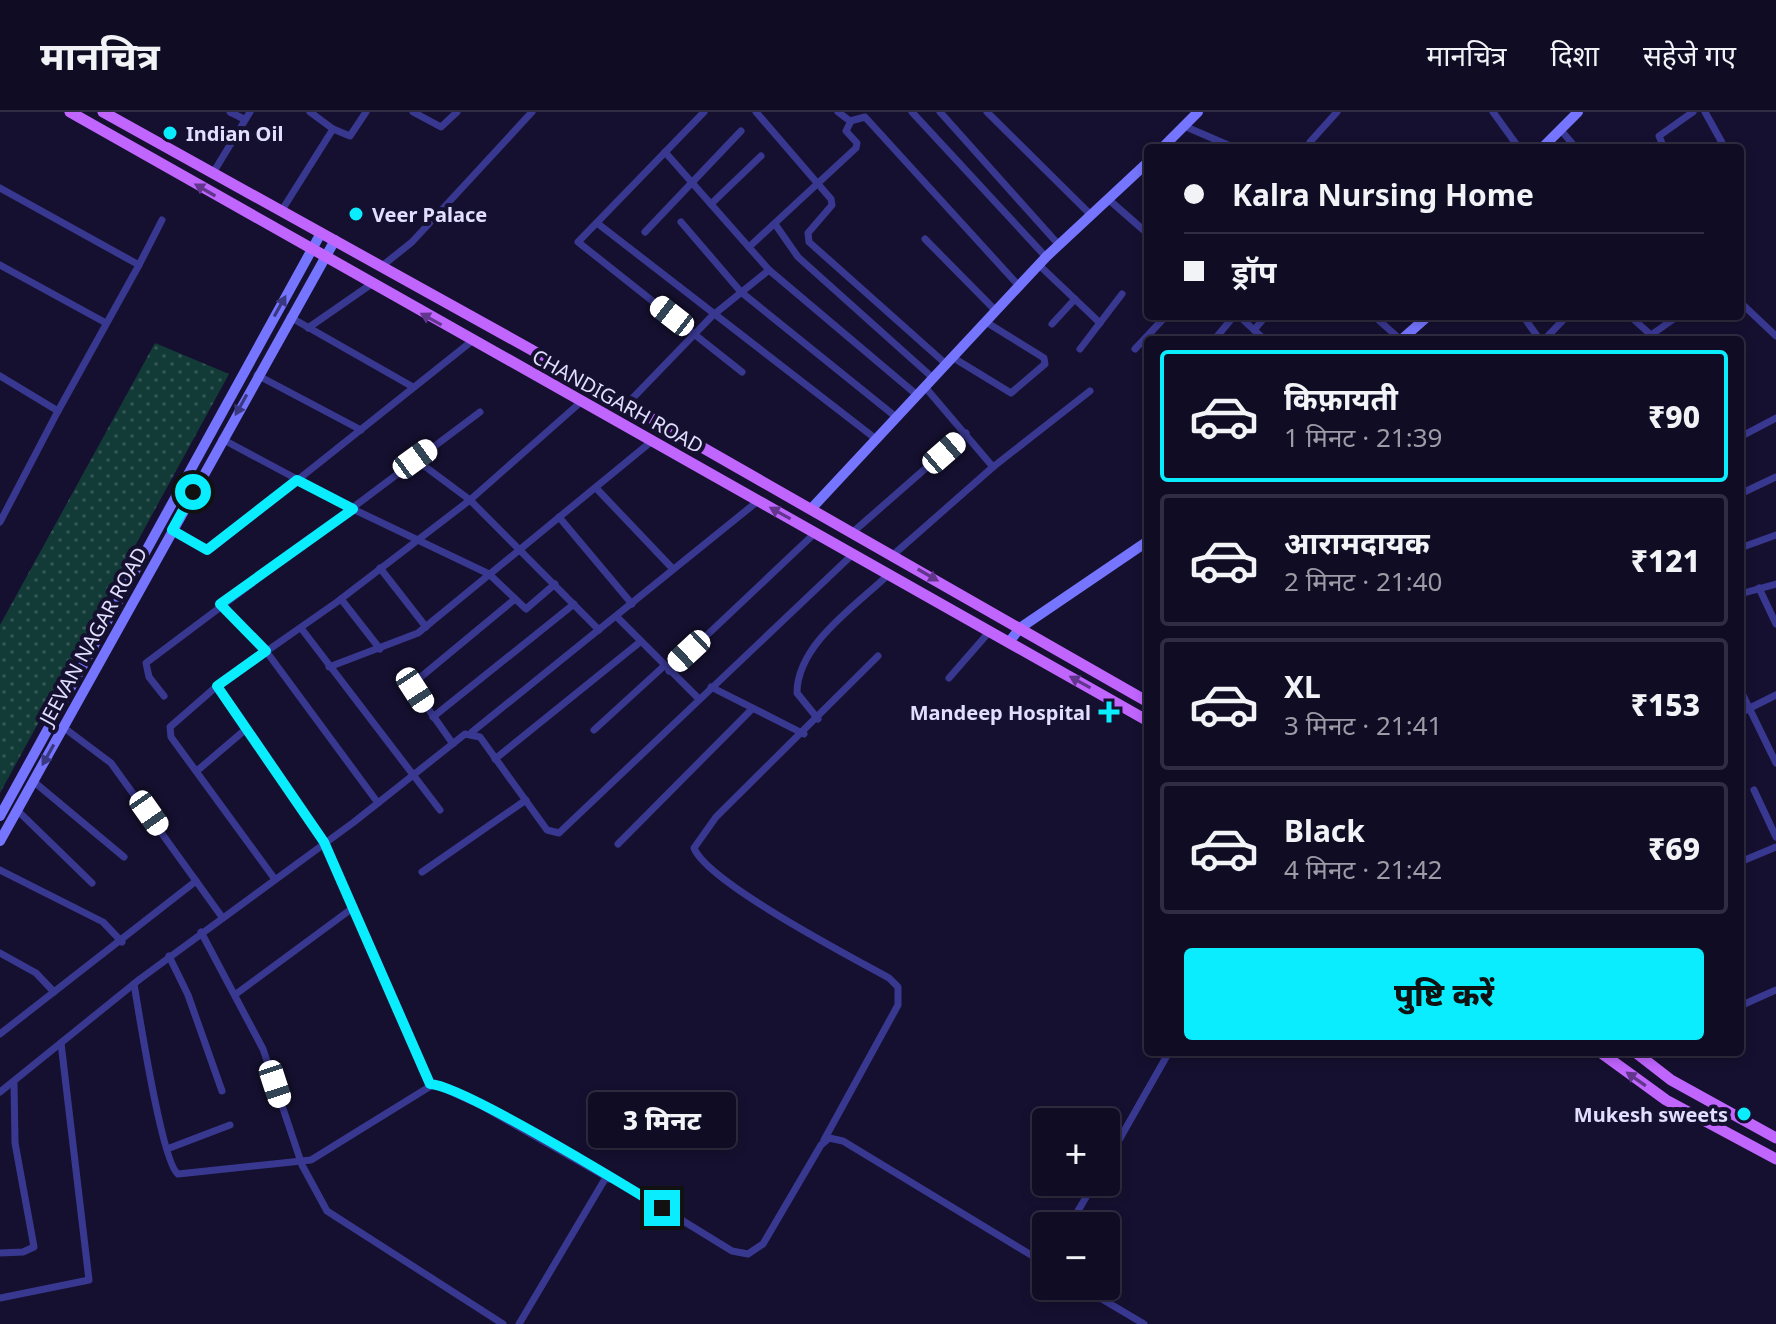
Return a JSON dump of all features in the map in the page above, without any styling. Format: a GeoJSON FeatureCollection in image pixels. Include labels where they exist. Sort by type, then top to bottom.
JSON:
{"type":"FeatureCollection","features":[{"type":"Feature","properties":{"kind":"main road","name":"CHANDIGARH ROAD"},"geometry":{"type":"LineString","coordinates":[[70,112],[370,285],[654,440],[1144,719]]}},
{"type":"Feature","properties":{"kind":"main road","name":"CHANDIGARH ROAD"},"geometry":{"type":"LineString","coordinates":[[103,112],[812,508],[1144,700]]}},
{"type":"Feature","properties":{"kind":"main road"},"geometry":{"type":"LineString","coordinates":[[1606,1056],[1666,1100],[1776,1159]]}},
{"type":"Feature","properties":{"kind":"main road"},"geometry":{"type":"LineString","coordinates":[[1642,1056],[1671,1080],[1776,1138]]}},
{"type":"Feature","properties":{"kind":"street"},"geometry":{"type":"LineString","coordinates":[[230,112],[244,119]]}},
{"type":"Feature","properties":{"kind":"street"},"geometry":{"type":"LineString","coordinates":[[213,173],[250,112]]}},
{"type":"Feature","properties":{"kind":"street"},"geometry":{"type":"LineString","coordinates":[[310,112],[333,129],[350,136],[366,112]]}},
{"type":"Feature","properties":{"kind":"street"},"geometry":{"type":"LineString","coordinates":[[413,112],[441,127],[457,112]]}},
{"type":"Feature","properties":{"kind":"street"},"geometry":{"type":"LineString","coordinates":[[382,266],[412,242],[532,112]]}},
{"type":"Feature","properties":{"kind":"street"},"geometry":{"type":"LineString","coordinates":[[704,112],[579,244],[742,372]]}},
{"type":"Feature","properties":{"kind":"street"},"geometry":{"type":"LineString","coordinates":[[756,112],[832,203],[808,233],[809,242],[949,361],[1011,393],[1045,364],[1044,358],[986,322]]}},
{"type":"Feature","properties":{"kind":"street"},"geometry":{"type":"LineString","coordinates":[[838,112],[851,121]]}},
{"type":"Feature","properties":{"kind":"street"},"geometry":{"type":"LineString","coordinates":[[912,112],[1075,299],[1100,323]]}},
{"type":"Feature","properties":{"kind":"street"},"geometry":{"type":"LineString","coordinates":[[940,112],[1059,245]]}},
{"type":"Feature","properties":{"kind":"street"},"geometry":{"type":"LineString","coordinates":[[987,112],[1091,215]]}},
{"type":"Feature","properties":{"kind":"street"},"geometry":{"type":"LineString","coordinates":[[1310,142],[1337,112]]}},
{"type":"Feature","properties":{"kind":"street"},"geometry":{"type":"LineString","coordinates":[[1493,112],[1516,144]]}},
{"type":"Feature","properties":{"kind":"street"},"geometry":{"type":"LineString","coordinates":[[1546,144],[1578,112]]}},
{"type":"Feature","properties":{"kind":"street"},"geometry":{"type":"LineString","coordinates":[[1662,144],[1659,136],[1693,112]]}},
{"type":"Feature","properties":{"kind":"street"},"geometry":{"type":"LineString","coordinates":[[1705,112],[1723,144]]}},
{"type":"Feature","properties":{"kind":"street"},"geometry":{"type":"LineString","coordinates":[[1166,144],[1195,113]]}},
{"type":"Feature","properties":{"kind":"street"},"geometry":{"type":"LineString","coordinates":[[749,247],[857,147],[846,131],[851,121],[865,117],[1019,286]]}},
{"type":"Feature","properties":{"kind":"street"},"geometry":{"type":"LineString","coordinates":[[1184,126],[1226,144]]}},
{"type":"Feature","properties":{"kind":"street"},"geometry":{"type":"LineString","coordinates":[[282,210],[333,129]]}},
{"type":"Feature","properties":{"kind":"street"},"geometry":{"type":"LineString","coordinates":[[1560,129],[1573,144]]}},
{"type":"Feature","properties":{"kind":"street"},"geometry":{"type":"LineString","coordinates":[[645,232],[690,181],[741,131]]}},
{"type":"Feature","properties":{"kind":"street"},"geometry":{"type":"LineString","coordinates":[[665,152],[769,270],[921,391],[966,433],[993,467]]}},
{"type":"Feature","properties":{"kind":"street"},"geometry":{"type":"LineString","coordinates":[[711,204],[761,156]]}},
{"type":"Feature","properties":{"kind":"street"},"geometry":{"type":"LineString","coordinates":[[812,508],[1042,261],[1144,166]]}},
{"type":"Feature","properties":{"kind":"street"},"geometry":{"type":"LineString","coordinates":[[0,188],[139,265]]}},
{"type":"Feature","properties":{"kind":"street"},"geometry":{"type":"LineString","coordinates":[[1108,199],[1144,230]]}},
{"type":"Feature","properties":{"kind":"street"},"geometry":{"type":"LineString","coordinates":[[0,522],[162,220]]}},
{"type":"Feature","properties":{"kind":"street"},"geometry":{"type":"LineString","coordinates":[[681,222],[741,292],[896,417]]}},
{"type":"Feature","properties":{"kind":"street"},"geometry":{"type":"LineString","coordinates":[[597,223],[712,316],[876,439]]}},
{"type":"Feature","properties":{"kind":"street"},"geometry":{"type":"LineString","coordinates":[[775,224],[798,257],[933,378]]}},
{"type":"Feature","properties":{"kind":"street","name":"JEEVAN NAGAR ROAD"},"geometry":{"type":"LineString","coordinates":[[0,816],[321,233]]}},
{"type":"Feature","properties":{"kind":"street"},"geometry":{"type":"LineString","coordinates":[[925,239],[996,311]]}},
{"type":"Feature","properties":{"kind":"street","name":"JEEVAN NAGAR ROAD"},"geometry":{"type":"LineString","coordinates":[[0,841],[257,375],[335,240]]}},
{"type":"Feature","properties":{"kind":"street"},"geometry":{"type":"LineString","coordinates":[[0,265],[106,323]]}},
{"type":"Feature","properties":{"kind":"street"},"geometry":{"type":"LineString","coordinates":[[627,404],[712,316],[769,270]]}},
{"type":"Feature","properties":{"kind":"street"},"geometry":{"type":"LineString","coordinates":[[308,328],[370,285]]}},
{"type":"Feature","properties":{"kind":"street"},"geometry":{"type":"LineString","coordinates":[[1080,349],[1122,294]]}},
{"type":"Feature","properties":{"kind":"street"},"geometry":{"type":"LineString","coordinates":[[1052,324],[1075,299]]}},
{"type":"Feature","properties":{"kind":"street"},"geometry":{"type":"LineString","coordinates":[[1744,306],[1776,336]]}},
{"type":"Feature","properties":{"kind":"street"},"geometry":{"type":"LineString","coordinates":[[290,317],[413,387]]}},
{"type":"Feature","properties":{"kind":"street"},"geometry":{"type":"LineString","coordinates":[[1147,336],[1162,320]]}},
{"type":"Feature","properties":{"kind":"street"},"geometry":{"type":"LineString","coordinates":[[1218,336],[1232,320]]}},
{"type":"Feature","properties":{"kind":"street"},"geometry":{"type":"LineString","coordinates":[[1241,320],[1261,336]]}},
{"type":"Feature","properties":{"kind":"street"},"geometry":{"type":"LineString","coordinates":[[1254,330],[1263,320]]}},
{"type":"Feature","properties":{"kind":"street"},"geometry":{"type":"LineString","coordinates":[[1378,320],[1396,336]]}},
{"type":"Feature","properties":{"kind":"street"},"geometry":{"type":"LineString","coordinates":[[1406,336],[1424,320]]}},
{"type":"Feature","properties":{"kind":"street"},"geometry":{"type":"LineString","coordinates":[[1526,320],[1539,336]]}},
{"type":"Feature","properties":{"kind":"street"},"geometry":{"type":"LineString","coordinates":[[1546,336],[1563,320]]}},
{"type":"Feature","properties":{"kind":"street"},"geometry":{"type":"LineString","coordinates":[[1634,320],[1651,335],[1672,320]]}},
{"type":"Feature","properties":{"kind":"street"},"geometry":{"type":"LineString","coordinates":[[1135,349],[1144,339]]}},
{"type":"Feature","properties":{"kind":"street"},"geometry":{"type":"LineString","coordinates":[[172,530],[209,550],[472,341]]}},
{"type":"Feature","properties":{"kind":"street"},"geometry":{"type":"LineString","coordinates":[[257,375],[361,430]]}},
{"type":"Feature","properties":{"kind":"street"},"geometry":{"type":"LineString","coordinates":[[0,376],[58,411]]}},
{"type":"Feature","properties":{"kind":"street"},"geometry":{"type":"LineString","coordinates":[[893,555],[993,467],[1090,391]]}},
{"type":"Feature","properties":{"kind":"street"},"geometry":{"type":"LineString","coordinates":[[274,878],[169,730],[217,686],[341,599],[470,500],[582,401]]}},
{"type":"Feature","properties":{"kind":"street"},"geometry":{"type":"LineString","coordinates":[[164,696],[149,677],[146,663],[220,604],[353,509],[480,412]]}},
{"type":"Feature","properties":{"kind":"street"},"geometry":{"type":"LineString","coordinates":[[1744,435],[1776,418]]}},
{"type":"Feature","properties":{"kind":"street"},"geometry":{"type":"LineString","coordinates":[[853,532],[966,433]]}},
{"type":"Feature","properties":{"kind":"street"},"geometry":{"type":"LineString","coordinates":[[222,439],[353,509],[489,574],[527,609],[555,584]]}},
{"type":"Feature","properties":{"kind":"street"},"geometry":{"type":"LineString","coordinates":[[329,667],[380,649],[426,627],[654,440]]}},
{"type":"Feature","properties":{"kind":"street"},"geometry":{"type":"LineString","coordinates":[[415,459],[470,500],[521,547],[599,630]]}},
{"type":"Feature","properties":{"kind":"street"},"geometry":{"type":"LineString","coordinates":[[1744,492],[1776,477]]}},
{"type":"Feature","properties":{"kind":"street"},"geometry":{"type":"LineString","coordinates":[[596,488],[673,569]]}},
{"type":"Feature","properties":{"kind":"street"},"geometry":{"type":"LineString","coordinates":[[0,1092],[169,956],[472,732],[758,501]]}},
{"type":"Feature","properties":{"kind":"street"},"geometry":{"type":"LineString","coordinates":[[559,517],[632,604]]}},
{"type":"Feature","properties":{"kind":"street"},"geometry":{"type":"LineString","coordinates":[[594,730],[815,533]]}},
{"type":"Feature","properties":{"kind":"street"},"geometry":{"type":"LineString","coordinates":[[1744,547],[1776,535]]}},
{"type":"Feature","properties":{"kind":"street"},"geometry":{"type":"LineString","coordinates":[[1009,642],[1020,628],[1144,544]]}},
{"type":"Feature","properties":{"kind":"street"},"geometry":{"type":"LineString","coordinates":[[472,732],[480,737],[547,830],[559,833],[853,554]]}},
{"type":"Feature","properties":{"kind":"street"},"geometry":{"type":"LineString","coordinates":[[380,568],[426,627]]}},
{"type":"Feature","properties":{"kind":"street"},"geometry":{"type":"LineString","coordinates":[[818,719],[797,693],[806,660],[825,636],[889,574]]}},
{"type":"Feature","properties":{"kind":"street"},"geometry":{"type":"LineString","coordinates":[[1744,593],[1776,584]]}},
{"type":"Feature","properties":{"kind":"street"},"geometry":{"type":"LineString","coordinates":[[1759,588],[1776,624]]}},
{"type":"Feature","properties":{"kind":"street"},"geometry":{"type":"LineString","coordinates":[[341,599],[380,649]]}},
{"type":"Feature","properties":{"kind":"street"},"geometry":{"type":"LineString","coordinates":[[453,744],[415,690],[416,681],[515,599]]}},
{"type":"Feature","properties":{"kind":"street"},"geometry":{"type":"LineString","coordinates":[[220,604],[266,651],[378,803]]}},
{"type":"Feature","properties":{"kind":"street"},"geometry":{"type":"LineString","coordinates":[[433,717],[574,604]]}},
{"type":"Feature","properties":{"kind":"street"},"geometry":{"type":"LineString","coordinates":[[617,617],[699,699]]}},
{"type":"Feature","properties":{"kind":"street"},"geometry":{"type":"LineString","coordinates":[[301,628],[440,810]]}},
{"type":"Feature","properties":{"kind":"street"},"geometry":{"type":"LineString","coordinates":[[949,678],[990,631]]}},
{"type":"Feature","properties":{"kind":"street"},"geometry":{"type":"LineString","coordinates":[[495,759],[640,642]]}},
{"type":"Feature","properties":{"kind":"street"},"geometry":{"type":"LineString","coordinates":[[134,984],[167,1149],[172,1170],[178,1174],[301,1162],[317,1157],[430,1084],[439,1085],[480,1105],[732,1251],[748,1254],[763,1244],[824,1140],[898,1005],[898,987],[889,978],[749,896],[703,862],[694,848],[716,817],[804,734],[878,656]]}},
{"type":"Feature","properties":{"kind":"street"},"geometry":{"type":"LineString","coordinates":[[217,686],[324,842],[430,1084]]}},
{"type":"Feature","properties":{"kind":"street"},"geometry":{"type":"LineString","coordinates":[[711,687],[804,734]]}},
{"type":"Feature","properties":{"kind":"street"},"geometry":{"type":"LineString","coordinates":[[1776,695],[1744,710],[1776,763]]}},
{"type":"Feature","properties":{"kind":"street"},"geometry":{"type":"LineString","coordinates":[[618,844],[752,709]]}},
{"type":"Feature","properties":{"kind":"street"},"geometry":{"type":"LineString","coordinates":[[63,727],[111,763],[222,917]]}},
{"type":"Feature","properties":{"kind":"street"},"geometry":{"type":"LineString","coordinates":[[198,770],[246,729]]}},
{"type":"Feature","properties":{"kind":"street"},"geometry":{"type":"LineString","coordinates":[[33,781],[124,857]]}},
{"type":"Feature","properties":{"kind":"street"},"geometry":{"type":"LineString","coordinates":[[1754,790],[1776,837]]}},
{"type":"Feature","properties":{"kind":"street"},"geometry":{"type":"LineString","coordinates":[[422,872],[526,800]]}},
{"type":"Feature","properties":{"kind":"street"},"geometry":{"type":"LineString","coordinates":[[17,810],[92,883]]}},
{"type":"Feature","properties":{"kind":"street"},"geometry":{"type":"LineString","coordinates":[[1744,860],[1776,847]]}},
{"type":"Feature","properties":{"kind":"street"},"geometry":{"type":"LineString","coordinates":[[0,870],[103,922],[122,942]]}},
{"type":"Feature","properties":{"kind":"street"},"geometry":{"type":"LineString","coordinates":[[0,1034],[122,942],[196,881]]}},
{"type":"Feature","properties":{"kind":"street"},"geometry":{"type":"LineString","coordinates":[[236,994],[354,907]]}},
{"type":"Feature","properties":{"kind":"street"},"geometry":{"type":"LineString","coordinates":[[201,932],[263,1049],[301,1162],[332,1216],[503,1324]]}},
{"type":"Feature","properties":{"kind":"street"},"geometry":{"type":"LineString","coordinates":[[0,953],[36,973],[54,992]]}},
{"type":"Feature","properties":{"kind":"street"},"geometry":{"type":"LineString","coordinates":[[169,956],[188,995],[204,1049],[222,1091]]}},
{"type":"Feature","properties":{"kind":"street"},"geometry":{"type":"LineString","coordinates":[[1744,1004],[1776,990]]}},
{"type":"Feature","properties":{"kind":"street"},"geometry":{"type":"LineString","coordinates":[[0,1298],[89,1280],[61,1043]]}},
{"type":"Feature","properties":{"kind":"street"},"geometry":{"type":"LineString","coordinates":[[1120,1138],[1167,1056]]}},
{"type":"Feature","properties":{"kind":"street"},"geometry":{"type":"LineString","coordinates":[[0,1253],[34,1247],[15,1143],[14,1083]]}},
{"type":"Feature","properties":{"kind":"street"},"geometry":{"type":"LineString","coordinates":[[167,1149],[230,1125]]}},
{"type":"Feature","properties":{"kind":"street"},"geometry":{"type":"LineString","coordinates":[[824,1140],[843,1141],[1032,1256]]}},
{"type":"Feature","properties":{"kind":"street"},"geometry":{"type":"LineString","coordinates":[[519,1324],[608,1178]]}},
{"type":"Feature","properties":{"kind":"street"},"geometry":{"type":"LineString","coordinates":[[1104,1300],[1144,1324]]}},
{"type":"Feature","properties":{"kind":"green space"},"geometry":{"type":"Polygon","coordinates":[[[155,343],[229,374],[0,793],[0,625],[155,343]]]}},
{"type":"Feature","properties":{"kind":"place","name":"Indian Oil"},"geometry":{"type":"Point","coordinates":[170,133]}},
{"type":"Feature","properties":{"kind":"place","name":"Veer Palace"},"geometry":{"type":"Point","coordinates":[356,214]}},
{"type":"Feature","properties":{"kind":"place","name":"Mandeep Hospital"},"geometry":{"type":"Point","coordinates":[1109,712]}},
{"type":"Feature","properties":{"kind":"place","name":"Mukesh sweets"},"geometry":{"type":"Point","coordinates":[1744,1114]}},
{"type":"Feature","properties":{"kind":"route"},"geometry":{"type":"LineString","coordinates":[[193,492],[172,530],[207,550],[297,480],[353,509],[220,604],[266,651],[217,686],[324,842],[430,1084],[439,1085],[480,1105],[662,1208]]}}]}
